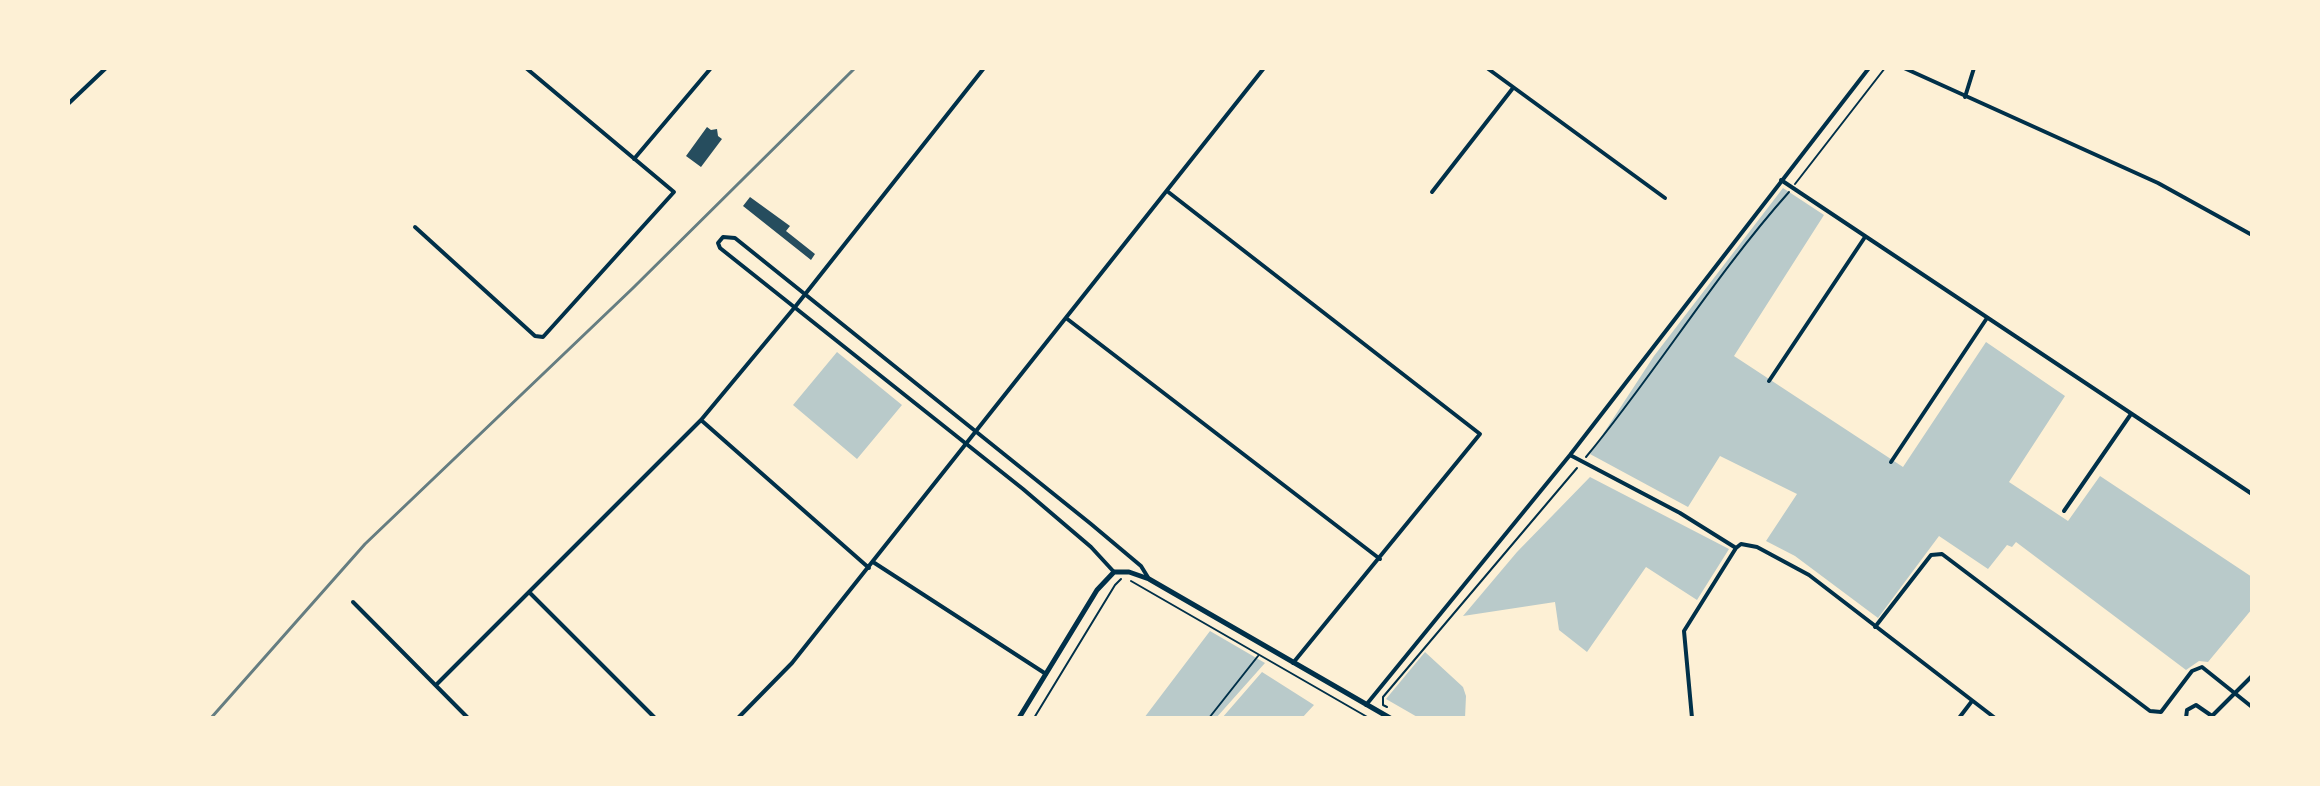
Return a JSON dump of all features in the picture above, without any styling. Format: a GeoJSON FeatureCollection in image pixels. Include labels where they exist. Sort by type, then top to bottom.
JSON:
{"type":"FeatureCollection","features":[{"type":"Feature","properties":{"kind":"street"},"geometry":{"type":"LineString","coordinates":[[68,104],[106,68]]}},
{"type":"Feature","properties":{"kind":"street"},"geometry":{"type":"LineString","coordinates":[[415,227],[535,336],[543,337],[674,192],[526,68]]}},
{"type":"Feature","properties":{"kind":"street"},"geometry":{"type":"LineString","coordinates":[[634,159],[711,68]]}},
{"type":"Feature","properties":{"kind":"street"},"geometry":{"type":"LineString","coordinates":[[436,685],[701,420],[795,307],[984,68]]}},
{"type":"Feature","properties":{"kind":"street"},"geometry":{"type":"LineString","coordinates":[[738,718],[792,663],[869,568],[1264,68]]}},
{"type":"Feature","properties":{"kind":"street"},"geometry":{"type":"LineString","coordinates":[[1487,68],[1665,198]]}},
{"type":"Feature","properties":{"kind":"street"},"geometry":{"type":"LineString","coordinates":[[1366,705],[1570,455],[1869,68]]}},
{"type":"Feature","properties":{"kind":"street"},"geometry":{"type":"LineString","coordinates":[[1904,68],[2158,183],[2252,235]]}},
{"type":"Feature","properties":{"kind":"street"},"geometry":{"type":"LineString","coordinates":[[1965,97],[1974,68]]}},
{"type":"Feature","properties":{"kind":"street"},"geometry":{"type":"LineString","coordinates":[[1432,192],[1513,88]]}},
{"type":"Feature","properties":{"kind":"street"},"geometry":{"type":"LineString","coordinates":[[1781,180],[2252,494]]}},
{"type":"Feature","properties":{"kind":"street"},"geometry":{"type":"LineString","coordinates":[[1167,191],[1480,434],[1293,663]]}},
{"type":"Feature","properties":{"kind":"street"},"geometry":{"type":"LineString","coordinates":[[1114,572],[1091,547],[967,444],[720,248],[718,243],[723,237],[735,238],[805,294],[1141,566],[1149,579]]}},
{"type":"Feature","properties":{"kind":"street"},"geometry":{"type":"LineString","coordinates":[[1769,381],[1866,237]]}},
{"type":"Feature","properties":{"kind":"street"},"geometry":{"type":"LineString","coordinates":[[1066,318],[1380,559]]}},
{"type":"Feature","properties":{"kind":"street"},"geometry":{"type":"LineString","coordinates":[[1891,462],[1987,318]]}},
{"type":"Feature","properties":{"kind":"street"},"geometry":{"type":"LineString","coordinates":[[2064,511],[2132,414]]}},
{"type":"Feature","properties":{"kind":"street"},"geometry":{"type":"LineString","coordinates":[[701,420],[869,568]]}},
{"type":"Feature","properties":{"kind":"street"},"geometry":{"type":"LineString","coordinates":[[1570,455],[1680,513],[1736,548]]}},
{"type":"Feature","properties":{"kind":"street"},"geometry":{"type":"LineString","coordinates":[[1692,718],[1684,631],[1741,544],[1757,547],[1809,575],[1995,718]]}},
{"type":"Feature","properties":{"kind":"street"},"geometry":{"type":"LineString","coordinates":[[1875,627],[1928,558],[1942,554],[2150,711],[2161,712],[2192,671],[2199,667],[2209,670],[2252,707]]}},
{"type":"Feature","properties":{"kind":"street"},"geometry":{"type":"LineString","coordinates":[[873,562],[1046,674]]}},
{"type":"Feature","properties":{"kind":"street"},"geometry":{"type":"LineString","coordinates":[[1019,718],[1097,590],[1114,572],[1129,572],[1149,579],[1390,718]]}},
{"type":"Feature","properties":{"kind":"street"},"geometry":{"type":"LineString","coordinates":[[529,592],[655,718]]}},
{"type":"Feature","properties":{"kind":"street"},"geometry":{"type":"LineString","coordinates":[[353,602],[468,718]]}},
{"type":"Feature","properties":{"kind":"street"},"geometry":{"type":"LineString","coordinates":[[2186,718],[2187,710],[2196,705],[2211,717],[2252,676]]}},
{"type":"Feature","properties":{"kind":"street"},"geometry":{"type":"LineString","coordinates":[[1959,718],[1972,701]]}},
{"type":"Feature","properties":{"kind":"path"},"geometry":{"type":"LineString","coordinates":[[1381,701],[1625,410],[1685,325],[1885,68]]}},
{"type":"Feature","properties":{"kind":"path"},"geometry":{"type":"LineString","coordinates":[[1034,718],[1121,579],[1128,580],[1369,718]]}},
{"type":"Feature","properties":{"kind":"path"},"geometry":{"type":"LineString","coordinates":[[1209,718],[1259,655]]}},
{"type":"Feature","properties":{"kind":"shaded area"},"geometry":{"type":"Polygon","coordinates":[[[1783,188],[1824,215],[1734,356],[1903,467],[1986,342],[2065,396],[2009,482],[2068,521],[2100,476],[2252,577],[2252,609],[2208,662],[2199,661],[2186,670],[2016,542],[2012,547],[2007,545],[1988,569],[1939,536],[1878,618],[1795,556],[1766,541],[1797,494],[1720,456],[1688,507],[1590,454],[1654,356],[1783,188]]]}},
{"type":"Feature","properties":{"kind":"shaded area"},"geometry":{"type":"Polygon","coordinates":[[[837,352],[902,405],[857,459],[793,405],[837,352]]]}},
{"type":"Feature","properties":{"kind":"shaded area"},"geometry":{"type":"Polygon","coordinates":[[[1590,477],[1729,549],[1697,600],[1646,567],[1587,652],[1559,630],[1555,602],[1463,616],[1517,552],[1590,477]]]}},
{"type":"Feature","properties":{"kind":"shaded area"},"geometry":{"type":"Polygon","coordinates":[[[1210,631],[1265,663],[1216,718],[1144,718],[1210,631]]]}},
{"type":"Feature","properties":{"kind":"shaded area"},"geometry":{"type":"Polygon","coordinates":[[[1425,652],[1463,687],[1466,696],[1465,718],[1419,718],[1386,699],[1425,652]]]}},
{"type":"Feature","properties":{"kind":"shaded area"},"geometry":{"type":"Polygon","coordinates":[[[1262,672],[1314,705],[1302,718],[1222,718],[1262,672]]]}},
{"type":"Feature","properties":{"kind":"building"},"geometry":{"type":"Polygon","coordinates":[[[707,127],[717,129],[722,139],[701,167],[686,156],[707,127]]]}},
{"type":"Feature","properties":{"kind":"building"},"geometry":{"type":"Polygon","coordinates":[[[750,197],[790,226],[786,231],[815,254],[811,260],[743,206],[750,197]]]}},
{"type":"Feature","properties":{"kind":"railway"},"geometry":{"type":"LineString","coordinates":[[211,718],[365,544],[633,288],[855,68]]}}]}
